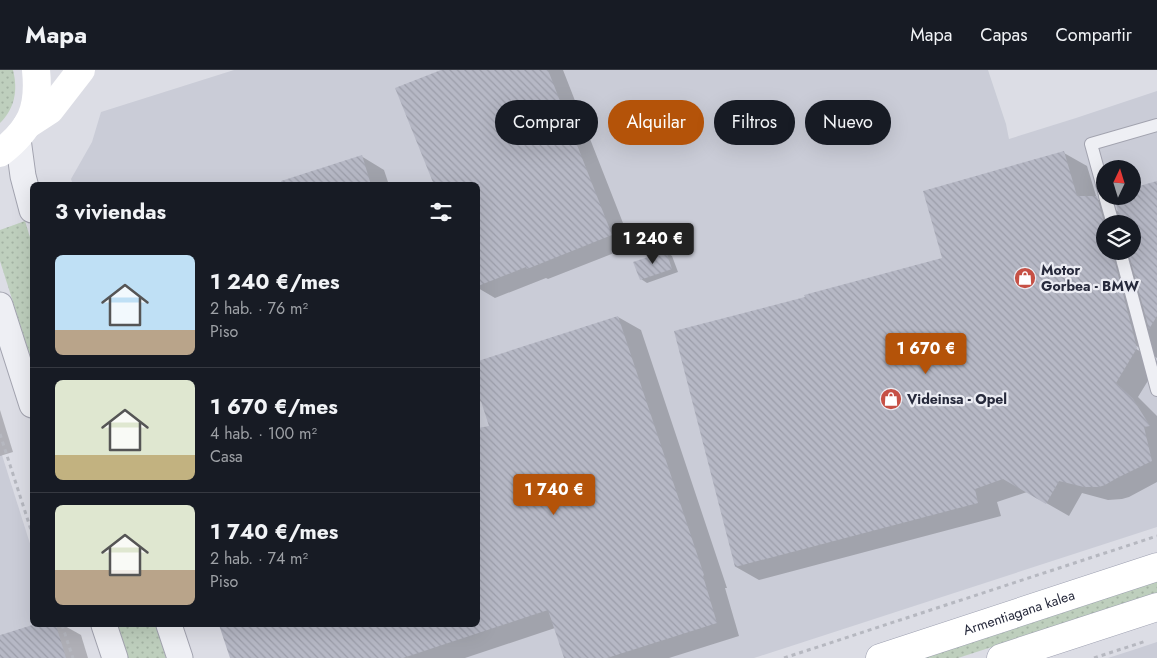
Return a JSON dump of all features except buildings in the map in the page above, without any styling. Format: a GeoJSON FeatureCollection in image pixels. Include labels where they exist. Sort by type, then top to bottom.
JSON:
{"type":"FeatureCollection","features":[{"type":"Feature","properties":{"kind":"main road"},"geometry":{"type":"LineString","coordinates":[[15,139],[35,108],[38,88],[36,70]]}},
{"type":"Feature","properties":{"kind":"main road"},"geometry":{"type":"LineString","coordinates":[[15,139],[50,110],[86,72]]}},
{"type":"Feature","properties":{"kind":"main road","name":"Armentiagana kalea"},"geometry":{"type":"LineString","coordinates":[[880,658],[1157,567]]}},
{"type":"Feature","properties":{"kind":"main road"},"geometry":{"type":"LineString","coordinates":[[1001,658],[1157,607]]}},
{"type":"Feature","properties":{"kind":"street"},"geometry":{"type":"LineString","coordinates":[[15,139],[22,176],[30,203]]}},
{"type":"Feature","properties":{"kind":"street"},"geometry":{"type":"LineString","coordinates":[[0,305],[30,399]]}},
{"type":"Feature","properties":{"kind":"street"},"geometry":{"type":"LineString","coordinates":[[105,627],[115,658]]}},
{"type":"Feature","properties":{"kind":"street"},"geometry":{"type":"LineString","coordinates":[[170,627],[180,658]]}},
{"type":"Feature","properties":{"kind":"lane"},"geometry":{"type":"LineString","coordinates":[[1096,163],[1091,144],[1157,125]]}},
{"type":"Feature","properties":{"kind":"lane"},"geometry":{"type":"LineString","coordinates":[[1122,260],[1157,390]]}},
{"type":"Feature","properties":{"kind":"path"},"geometry":{"type":"LineString","coordinates":[[0,434],[30,527]]}},
{"type":"Feature","properties":{"kind":"path"},"geometry":{"type":"LineString","coordinates":[[784,658],[1157,536]]}},
{"type":"Feature","properties":{"kind":"path"},"geometry":{"type":"LineString","coordinates":[[63,627],[73,658]]}},
{"type":"Feature","properties":{"kind":"path"},"geometry":{"type":"LineString","coordinates":[[1094,658],[1148,640]]}},
{"type":"Feature","properties":{"kind":"shaded area"},"geometry":{"type":"Polygon","coordinates":[[[234,70],[988,70],[1009,139],[1157,91],[1157,527],[754,658],[230,658],[463,627],[480,627],[480,182],[72,182],[71,179],[92,142],[101,112],[234,70]]]}},
{"type":"Feature","properties":{"kind":"shaded area"},"geometry":{"type":"Polygon","coordinates":[[[2,455],[30,544],[30,626],[0,635],[0,456],[2,455]]]}},
{"type":"Feature","properties":{"kind":"shaded area"},"geometry":{"type":"Polygon","coordinates":[[[1157,642],[1157,658],[1108,658],[1133,650],[1157,642]]]}},
{"type":"Feature","properties":{"kind":"green space"},"geometry":{"type":"Polygon","coordinates":[[[0,70],[13,70],[15,92],[12,105],[0,123],[0,70]]]}},
{"type":"Feature","properties":{"kind":"green space"},"geometry":{"type":"Polygon","coordinates":[[[25,221],[30,237],[30,356],[0,261],[0,230],[25,221]]]}},
{"type":"Feature","properties":{"kind":"green space"},"geometry":{"type":"Polygon","coordinates":[[[1157,580],[1157,593],[958,658],[924,658],[1157,580]]]}},
{"type":"Feature","properties":{"kind":"green space"},"geometry":{"type":"Polygon","coordinates":[[[119,627],[157,627],[166,658],[128,658],[119,627]]]}},
{"type":"Feature","properties":{"kind":"place","name":"Motor Gorbea - BMW"},"geometry":{"type":"Point","coordinates":[1025,278]}},
{"type":"Feature","properties":{"kind":"place","name":"Videinsa - Opel"},"geometry":{"type":"Point","coordinates":[891,399]}}]}
